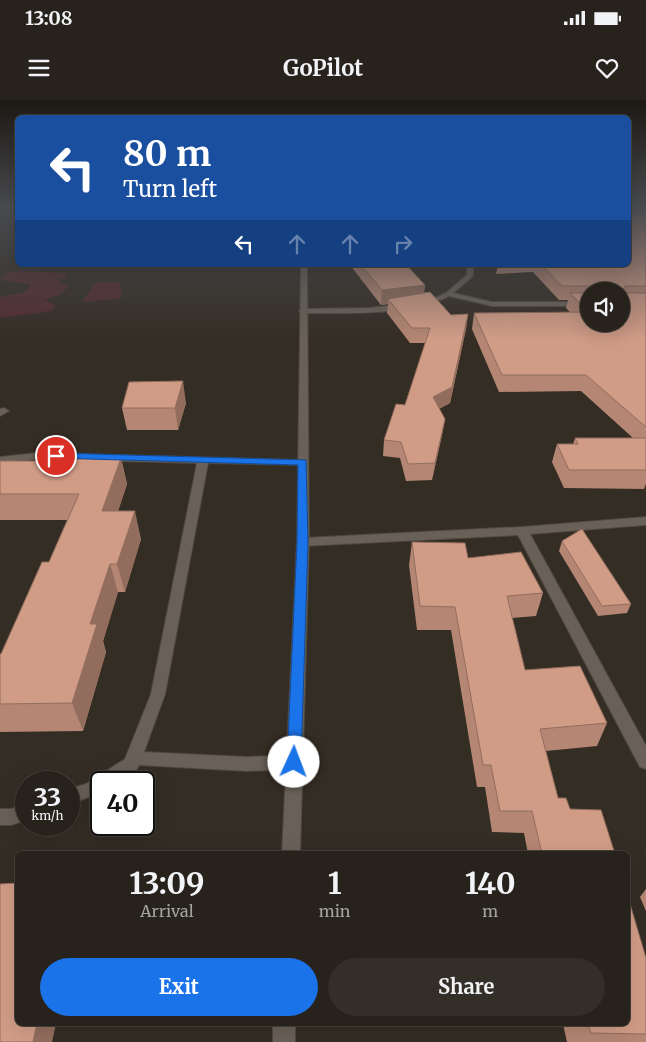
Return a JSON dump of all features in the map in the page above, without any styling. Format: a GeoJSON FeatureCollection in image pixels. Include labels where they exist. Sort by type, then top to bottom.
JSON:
{"type":"FeatureCollection","features":[{"type":"Feature","properties":{"kind":"street"},"geometry":{"type":"LineString","coordinates":[[291,851],[303,542],[304,267]]}},
{"type":"Feature","properties":{"kind":"street"},"geometry":{"type":"LineString","coordinates":[[303,311],[368,310],[437,300],[448,294],[470,276],[470,267]]}},
{"type":"Feature","properties":{"kind":"street"},"geometry":{"type":"LineString","coordinates":[[448,294],[492,304],[580,304]]}},
{"type":"Feature","properties":{"kind":"street"},"geometry":{"type":"LineString","coordinates":[[0,460],[37,456],[303,462]]}},
{"type":"Feature","properties":{"kind":"street"},"geometry":{"type":"LineString","coordinates":[[120,771],[131,764],[158,694],[203,460]]}},
{"type":"Feature","properties":{"kind":"street"},"geometry":{"type":"LineString","coordinates":[[303,542],[522,531],[646,521]]}},
{"type":"Feature","properties":{"kind":"street"},"geometry":{"type":"LineString","coordinates":[[522,531],[646,762]]}},
{"type":"Feature","properties":{"kind":"street"},"geometry":{"type":"LineString","coordinates":[[133,758],[247,764],[294,762]]}},
{"type":"Feature","properties":{"kind":"street"},"geometry":{"type":"LineString","coordinates":[[0,817],[15,816]]}},
{"type":"Feature","properties":{"kind":"street"},"geometry":{"type":"LineString","coordinates":[[284,1026],[284,1042]]}},
{"type":"Feature","properties":{"kind":"shaded area"},"geometry":{"type":"Polygon","coordinates":[[[17,271],[66,273],[67,275],[59,282],[69,286],[61,294],[45,300],[56,305],[52,311],[0,318],[0,297],[22,293],[31,286],[29,284],[1,280],[5,274],[17,271]]]}},
{"type":"Feature","properties":{"kind":"shaded area"},"geometry":{"type":"Polygon","coordinates":[[[95,282],[119,282],[122,295],[119,299],[82,302],[95,282]]]}},
{"type":"Feature","properties":{"kind":"building"},"geometry":{"type":"Polygon","coordinates":[[[631,252],[646,252],[646,286],[630,286],[630,282],[580,282],[580,286],[562,286],[544,267],[631,267],[631,252]]]}},
{"type":"Feature","properties":{"kind":"building"},"geometry":{"type":"Polygon","coordinates":[[[363,267],[410,267],[409,268],[425,285],[382,290],[363,267]]]}},
{"type":"Feature","properties":{"kind":"building"},"geometry":{"type":"Polygon","coordinates":[[[430,292],[451,315],[468,314],[452,387],[433,397],[445,419],[435,463],[408,464],[401,442],[384,440],[396,404],[405,405],[430,328],[412,328],[388,299],[430,292]]]}},
{"type":"Feature","properties":{"kind":"building"},"geometry":{"type":"Polygon","coordinates":[[[570,293],[580,293],[580,303],[570,293]]]}},
{"type":"Feature","properties":{"kind":"building"},"geometry":{"type":"Polygon","coordinates":[[[630,293],[646,293],[646,427],[586,375],[502,375],[474,313],[580,312],[580,332],[630,332],[630,293]]]}},
{"type":"Feature","properties":{"kind":"building"},"geometry":{"type":"Polygon","coordinates":[[[183,381],[175,408],[122,408],[129,382],[183,381]]]}},
{"type":"Feature","properties":{"kind":"building"},"geometry":{"type":"Polygon","coordinates":[[[575,438],[646,438],[646,470],[569,470],[557,444],[578,444],[575,438]]]}},
{"type":"Feature","properties":{"kind":"building"},"geometry":{"type":"Polygon","coordinates":[[[121,458],[102,511],[135,511],[117,564],[110,564],[90,624],[97,624],[72,703],[0,704],[0,654],[42,562],[49,562],[79,494],[0,494],[0,461],[121,458]]]}},
{"type":"Feature","properties":{"kind":"building"},"geometry":{"type":"Polygon","coordinates":[[[582,529],[631,604],[602,606],[562,541],[582,529]]]}},
{"type":"Feature","properties":{"kind":"building"},"geometry":{"type":"Polygon","coordinates":[[[412,542],[465,543],[468,558],[521,552],[543,593],[507,596],[525,670],[580,666],[607,723],[540,729],[558,798],[566,798],[570,809],[601,810],[614,851],[541,851],[532,811],[500,811],[491,765],[483,765],[455,607],[420,606],[412,542]]]}},
{"type":"Feature","properties":{"kind":"building"},"geometry":{"type":"Polygon","coordinates":[[[15,883],[15,1026],[37,1026],[33,1042],[0,1042],[0,884],[15,883]]]}},
{"type":"Feature","properties":{"kind":"building"},"geometry":{"type":"Polygon","coordinates":[[[630,904],[646,958],[646,1034],[591,1033],[589,1027],[580,1026],[630,1026],[630,904]]]}},
{"type":"Feature","properties":{"kind":"route"},"geometry":{"type":"LineString","coordinates":[[56,456],[303,462],[303,542],[294,762]]}}]}
